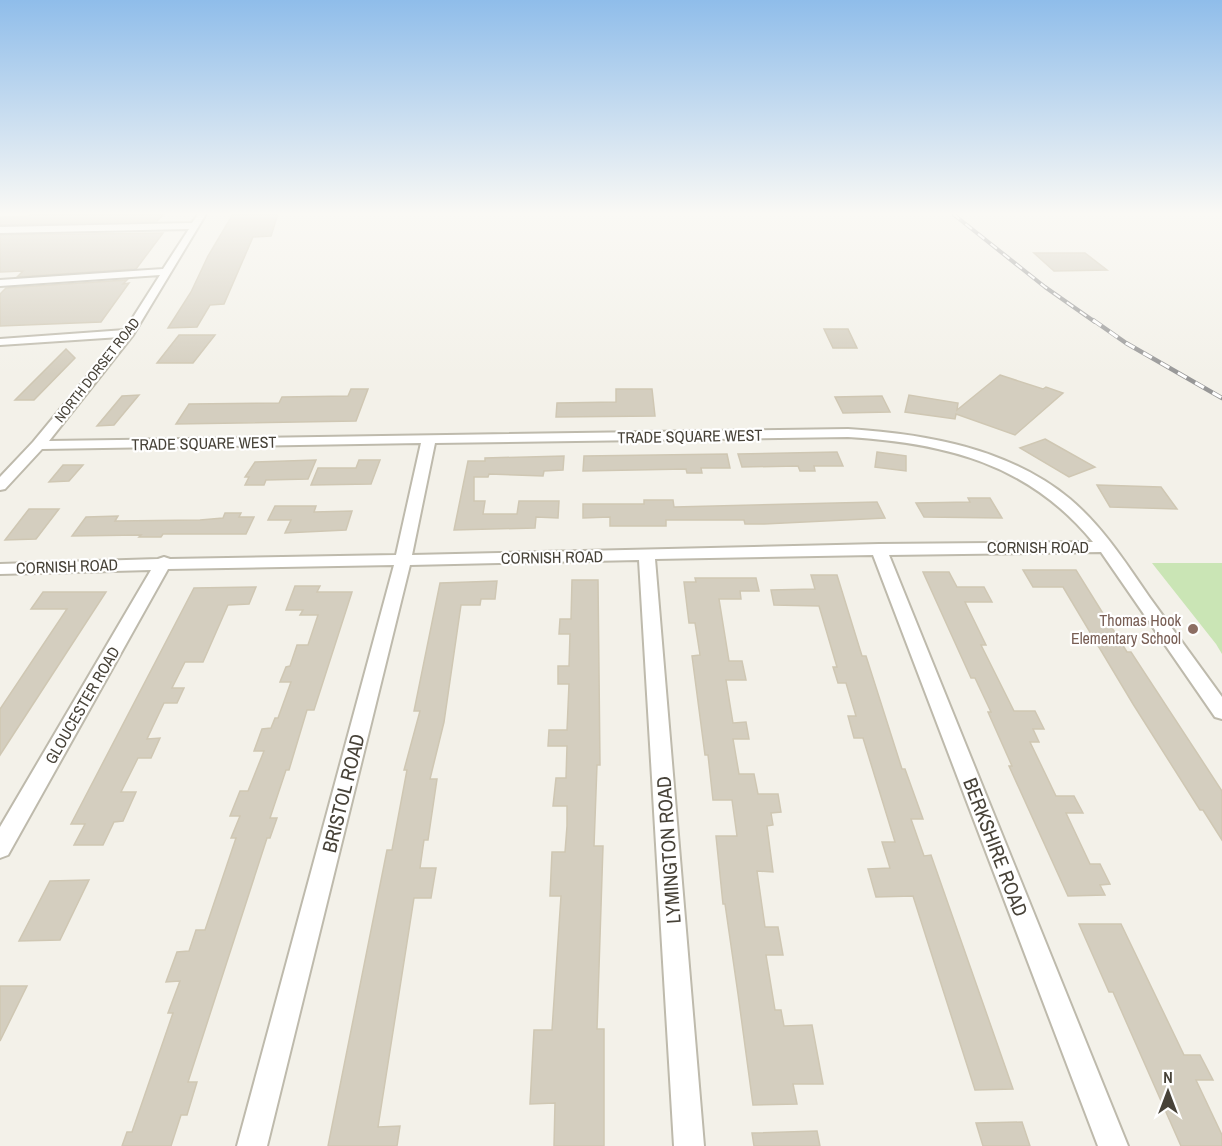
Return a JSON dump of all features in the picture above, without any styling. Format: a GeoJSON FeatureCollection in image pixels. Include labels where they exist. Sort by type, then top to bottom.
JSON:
{"type":"FeatureCollection","features":[{"type":"Feature","properties":{"kind":"street","name":"NORTH DORSET ROAD"},"geometry":{"type":"LineString","coordinates":[[0,486],[38,445],[129,333],[167,267]]}},
{"type":"Feature","properties":{"kind":"street"},"geometry":{"type":"LineString","coordinates":[[0,283],[164,272]]}},
{"type":"Feature","properties":{"kind":"street"},"geometry":{"type":"LineString","coordinates":[[0,342],[129,333]]}},
{"type":"Feature","properties":{"kind":"street","name":"TRADE SQUARE WEST"},"geometry":{"type":"LineString","coordinates":[[38,445],[827,434],[897,435],[954,446],[1014,469],[1052,493],[1082,519],[1105,547],[1222,712]]}},
{"type":"Feature","properties":{"kind":"street","name":"BRISTOL ROAD"},"geometry":{"type":"LineString","coordinates":[[252,1146],[404,560],[429,439]]}},
{"type":"Feature","properties":{"kind":"street","name":"CORNISH ROAD"},"geometry":{"type":"LineString","coordinates":[[0,569],[164,562],[404,560],[879,549],[1105,547]]}},
{"type":"Feature","properties":{"kind":"street","name":"BERKSHIRE ROAD"},"geometry":{"type":"LineString","coordinates":[[879,549],[1113,1146]]}},
{"type":"Feature","properties":{"kind":"street","name":"LYMINGTON ROAD"},"geometry":{"type":"LineString","coordinates":[[647,555],[689,1146]]}},
{"type":"Feature","properties":{"kind":"street","name":"GLOUCESTER ROAD"},"geometry":{"type":"LineString","coordinates":[[0,848],[164,562]]}},
{"type":"Feature","properties":{"kind":"green space"},"geometry":{"type":"Polygon","coordinates":[[[1152,563],[1222,563],[1222,654],[1216,644],[1152,563]]]}},
{"type":"Feature","properties":{"kind":"building"},"geometry":{"type":"Polygon","coordinates":[[[0,267],[137,267],[17,277],[23,271],[0,272],[0,267]]]}},
{"type":"Feature","properties":{"kind":"building"},"geometry":{"type":"Polygon","coordinates":[[[203,267],[240,267],[224,304],[210,305],[197,327],[168,328],[191,292],[203,267]]]}},
{"type":"Feature","properties":{"kind":"building"},"geometry":{"type":"Polygon","coordinates":[[[1050,267],[1104,267],[1107,270],[1054,271],[1050,267]]]}},
{"type":"Feature","properties":{"kind":"building"},"geometry":{"type":"Polygon","coordinates":[[[127,280],[123,284],[129,283],[101,322],[0,326],[0,294],[6,288],[127,280]]]}},
{"type":"Feature","properties":{"kind":"building"},"geometry":{"type":"Polygon","coordinates":[[[824,329],[848,329],[857,348],[833,348],[824,329]]]}},
{"type":"Feature","properties":{"kind":"building"},"geometry":{"type":"Polygon","coordinates":[[[179,335],[215,335],[193,363],[157,363],[179,335]]]}},
{"type":"Feature","properties":{"kind":"building"},"geometry":{"type":"Polygon","coordinates":[[[66,349],[75,358],[34,400],[15,400],[66,349]]]}},
{"type":"Feature","properties":{"kind":"building"},"geometry":{"type":"Polygon","coordinates":[[[1000,375],[1063,393],[1015,435],[956,414],[955,419],[905,412],[909,395],[958,403],[957,410],[1000,375]]]}},
{"type":"Feature","properties":{"kind":"building"},"geometry":{"type":"Polygon","coordinates":[[[351,389],[368,389],[356,421],[176,424],[189,404],[279,403],[282,397],[348,396],[351,389]]]}},
{"type":"Feature","properties":{"kind":"building"},"geometry":{"type":"Polygon","coordinates":[[[616,389],[652,389],[655,416],[556,417],[557,403],[616,402],[616,389]]]}},
{"type":"Feature","properties":{"kind":"building"},"geometry":{"type":"Polygon","coordinates":[[[139,395],[114,425],[97,426],[122,396],[139,395]]]}},
{"type":"Feature","properties":{"kind":"building"},"geometry":{"type":"Polygon","coordinates":[[[882,396],[890,412],[843,413],[835,397],[882,396]]]}},
{"type":"Feature","properties":{"kind":"building"},"geometry":{"type":"Polygon","coordinates":[[[1045,439],[1095,467],[1069,477],[1020,448],[1045,439]]]}},
{"type":"Feature","properties":{"kind":"building"},"geometry":{"type":"Polygon","coordinates":[[[837,452],[843,466],[814,466],[815,471],[800,471],[798,466],[742,467],[738,454],[837,452]]]}},
{"type":"Feature","properties":{"kind":"building"},"geometry":{"type":"Polygon","coordinates":[[[877,452],[906,456],[906,471],[875,467],[877,452]]]}},
{"type":"Feature","properties":{"kind":"building"},"geometry":{"type":"Polygon","coordinates":[[[727,454],[730,468],[701,468],[702,473],[687,473],[686,469],[583,471],[584,456],[727,454]]]}},
{"type":"Feature","properties":{"kind":"building"},"geometry":{"type":"Polygon","coordinates":[[[564,456],[563,470],[544,471],[543,476],[489,474],[488,477],[474,477],[474,501],[485,501],[483,514],[517,514],[519,501],[559,501],[558,518],[536,517],[535,528],[454,530],[468,461],[485,461],[485,458],[564,456]]]}},
{"type":"Feature","properties":{"kind":"building"},"geometry":{"type":"Polygon","coordinates":[[[316,460],[308,479],[266,480],[264,485],[245,485],[249,477],[245,477],[255,462],[316,460]]]}},
{"type":"Feature","properties":{"kind":"building"},"geometry":{"type":"Polygon","coordinates":[[[359,460],[380,460],[371,484],[311,485],[318,468],[356,468],[359,460]]]}},
{"type":"Feature","properties":{"kind":"building"},"geometry":{"type":"Polygon","coordinates":[[[63,465],[83,465],[69,481],[49,482],[63,465]]]}},
{"type":"Feature","properties":{"kind":"building"},"geometry":{"type":"Polygon","coordinates":[[[1097,485],[1161,487],[1177,509],[1110,507],[1097,485]]]}},
{"type":"Feature","properties":{"kind":"building"},"geometry":{"type":"Polygon","coordinates":[[[968,498],[990,498],[1002,518],[924,517],[916,503],[970,502],[968,498]]]}},
{"type":"Feature","properties":{"kind":"building"},"geometry":{"type":"Polygon","coordinates":[[[644,500],[673,500],[674,507],[877,502],[885,518],[764,524],[745,524],[744,520],[666,520],[666,526],[610,526],[610,517],[583,518],[583,504],[644,504],[644,500]]]}},
{"type":"Feature","properties":{"kind":"building"},"geometry":{"type":"Polygon","coordinates":[[[275,506],[316,506],[314,512],[352,511],[346,530],[285,533],[291,520],[268,520],[275,506]]]}},
{"type":"Feature","properties":{"kind":"building"},"geometry":{"type":"Polygon","coordinates":[[[29,509],[59,509],[36,539],[5,540],[29,509]]]}},
{"type":"Feature","properties":{"kind":"building"},"geometry":{"type":"Polygon","coordinates":[[[225,513],[241,513],[239,517],[254,517],[246,534],[163,534],[161,537],[72,536],[86,517],[118,516],[115,521],[200,520],[223,518],[225,513]]]}},
{"type":"Feature","properties":{"kind":"building"},"geometry":{"type":"Polygon","coordinates":[[[1023,570],[1076,570],[1127,652],[1131,652],[1222,791],[1222,840],[1203,810],[1200,810],[1133,704],[1063,587],[1033,587],[1023,570]]]}},
{"type":"Feature","properties":{"kind":"building"},"geometry":{"type":"Polygon","coordinates":[[[923,572],[949,572],[957,587],[984,587],[992,602],[965,602],[986,645],[981,645],[1014,711],[1035,711],[1044,729],[1033,729],[1039,742],[1030,742],[1056,796],[1074,796],[1083,813],[1066,813],[1090,864],[1100,864],[1110,884],[1100,885],[1105,895],[1068,896],[1009,766],[1012,766],[988,712],[991,712],[975,678],[971,678],[923,572]]]}},
{"type":"Feature","properties":{"kind":"building"},"geometry":{"type":"Polygon","coordinates":[[[811,575],[837,575],[862,656],[866,656],[902,769],[905,769],[923,819],[911,819],[924,856],[931,855],[1013,1089],[975,1090],[913,896],[876,897],[868,869],[890,868],[882,842],[895,842],[863,738],[854,738],[848,716],[856,716],[846,683],[838,683],[833,667],[837,667],[819,606],[774,605],[771,590],[815,589],[811,575]]]}},
{"type":"Feature","properties":{"kind":"building"},"geometry":{"type":"Polygon","coordinates":[[[695,578],[756,578],[759,591],[740,591],[741,599],[719,599],[729,661],[742,661],[746,680],[726,680],[733,723],[746,722],[749,739],[733,739],[739,774],[754,774],[758,794],[778,794],[781,812],[771,813],[773,825],[767,826],[773,872],[757,871],[765,927],[778,927],[783,955],[766,955],[775,1010],[781,1010],[784,1026],[812,1025],[823,1084],[793,1084],[797,1104],[753,1105],[725,904],[723,904],[716,836],[737,836],[732,800],[713,800],[708,755],[705,755],[692,656],[700,655],[695,623],[689,623],[684,582],[696,582],[695,578]]]}},
{"type":"Feature","properties":{"kind":"building"},"geometry":{"type":"Polygon","coordinates":[[[572,580],[598,580],[600,765],[597,765],[594,846],[603,846],[597,1029],[604,1029],[604,1146],[554,1146],[555,1103],[530,1104],[534,1030],[552,1030],[561,896],[550,896],[552,852],[565,852],[567,826],[567,806],[553,806],[556,778],[566,778],[567,746],[548,746],[549,730],[567,730],[569,684],[558,684],[558,666],[569,666],[570,634],[559,634],[560,619],[571,619],[572,580]]]}},
{"type":"Feature","properties":{"kind":"building"},"geometry":{"type":"Polygon","coordinates":[[[497,581],[495,599],[481,599],[480,605],[461,605],[444,722],[430,779],[437,779],[428,840],[424,840],[420,868],[436,868],[431,898],[414,898],[378,1127],[400,1126],[397,1146],[328,1146],[387,850],[392,850],[407,770],[404,770],[420,711],[414,711],[440,583],[497,581]]]}},
{"type":"Feature","properties":{"kind":"building"},"geometry":{"type":"Polygon","coordinates":[[[295,586],[320,586],[317,592],[352,592],[314,710],[307,710],[289,770],[286,770],[270,818],[277,818],[270,838],[267,838],[188,1082],[197,1082],[187,1115],[181,1115],[171,1146],[122,1146],[127,1132],[132,1132],[173,1013],[168,1013],[180,981],[166,982],[177,952],[189,951],[196,930],[205,930],[236,838],[231,838],[240,816],[230,816],[240,791],[248,791],[264,751],[254,751],[262,729],[271,728],[275,718],[278,718],[291,682],[280,682],[286,667],[290,666],[297,645],[308,645],[318,615],[300,615],[303,610],[286,610],[295,586]]]}},
{"type":"Feature","properties":{"kind":"building"},"geometry":{"type":"Polygon","coordinates":[[[256,587],[249,604],[228,605],[203,662],[185,662],[172,688],[184,688],[177,703],[164,703],[147,739],[160,738],[151,758],[138,758],[121,792],[136,792],[123,821],[114,822],[103,845],[74,845],[85,824],[71,824],[194,588],[256,587]]]}},
{"type":"Feature","properties":{"kind":"building"},"geometry":{"type":"Polygon","coordinates":[[[43,592],[106,592],[0,755],[0,709],[67,609],[31,609],[43,592]]]}},
{"type":"Feature","properties":{"kind":"building"},"geometry":{"type":"Polygon","coordinates":[[[89,880],[60,940],[19,941],[50,881],[89,880]]]}},
{"type":"Feature","properties":{"kind":"building"},"geometry":{"type":"Polygon","coordinates":[[[1079,924],[1121,924],[1184,1055],[1200,1055],[1213,1080],[1196,1080],[1222,1135],[1222,1146],[1181,1146],[1113,992],[1109,992],[1079,924]]]}},
{"type":"Feature","properties":{"kind":"building"},"geometry":{"type":"Polygon","coordinates":[[[0,986],[27,986],[0,1041],[0,986]]]}},
{"type":"Feature","properties":{"kind":"building"},"geometry":{"type":"Polygon","coordinates":[[[1022,1122],[1030,1146],[983,1146],[976,1123],[1022,1122]]]}},
{"type":"Feature","properties":{"kind":"building"},"geometry":{"type":"Polygon","coordinates":[[[817,1131],[820,1146],[754,1146],[752,1133],[817,1131]]]}},
{"type":"Feature","properties":{"kind":"railway"},"geometry":{"type":"LineString","coordinates":[[1020,267],[1095,322]]}},
{"type":"Feature","properties":{"kind":"railway"},"geometry":{"type":"LineString","coordinates":[[1093,320],[1126,343],[1222,398]]}},
{"type":"Feature","properties":{"kind":"place","name":"Thomas Hook Elementary School"},"geometry":{"type":"Point","coordinates":[1193,629]}}]}
